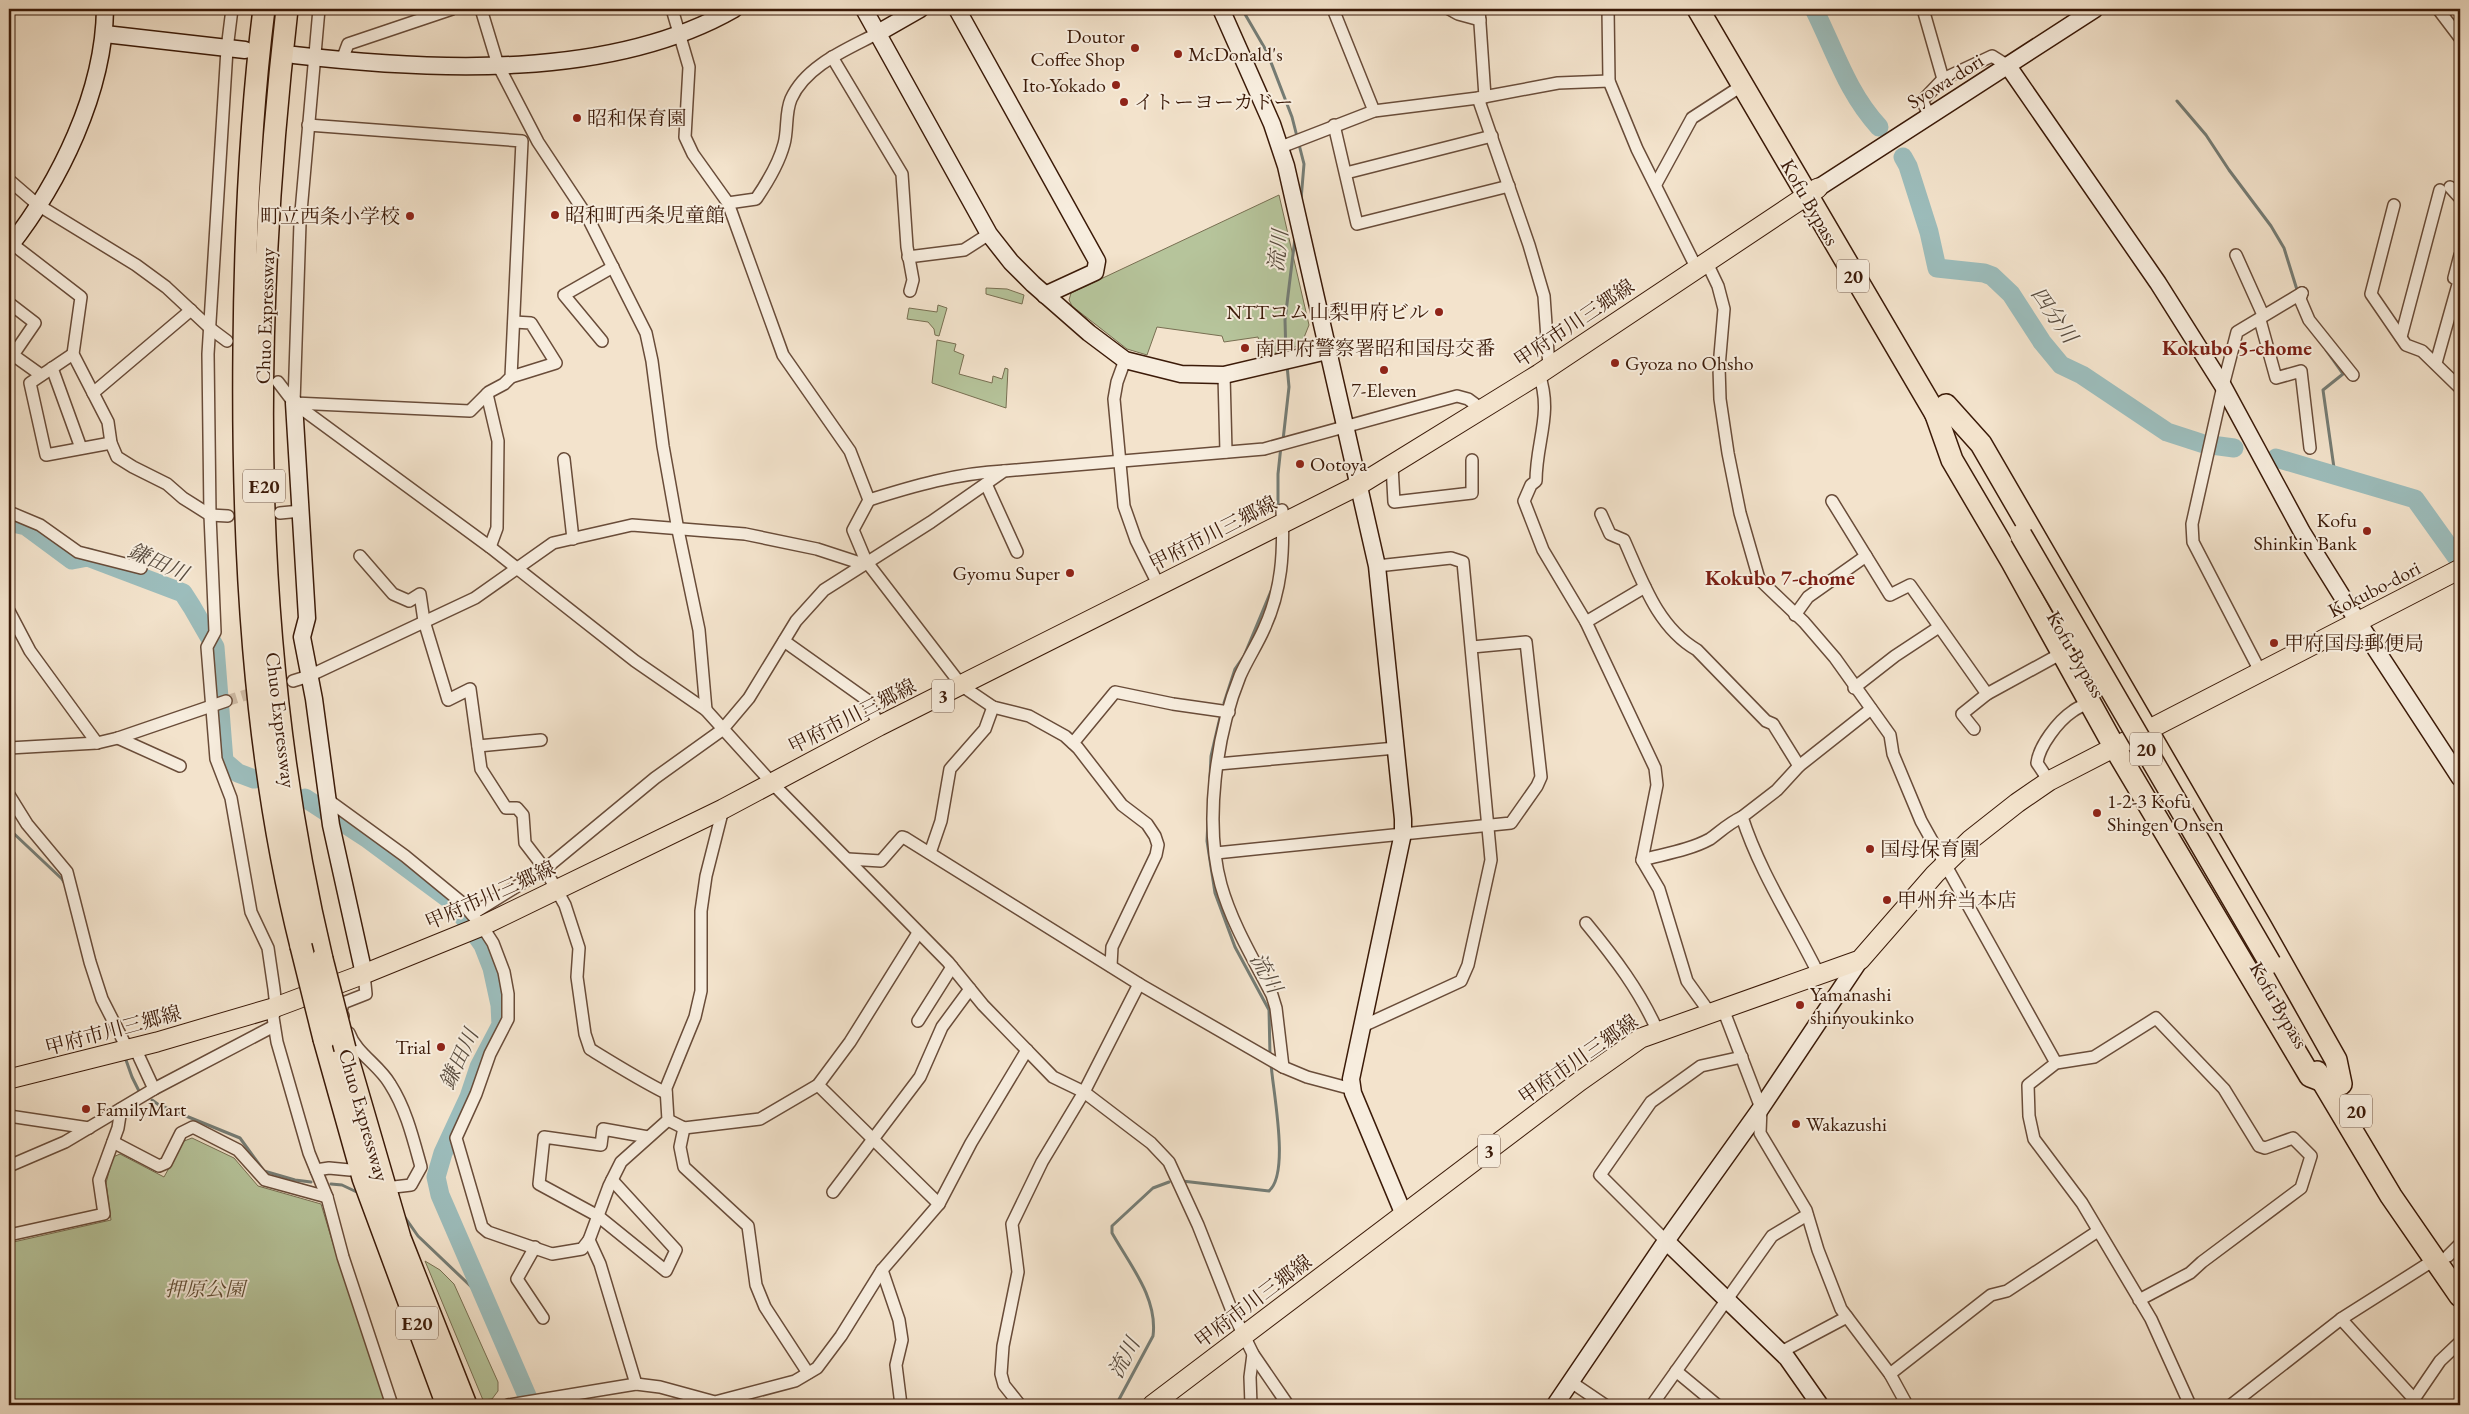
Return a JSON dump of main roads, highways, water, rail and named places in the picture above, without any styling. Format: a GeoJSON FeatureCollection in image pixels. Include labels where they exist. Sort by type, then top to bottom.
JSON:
{"type":"FeatureCollection","features":[{"type":"Feature","properties":{"kind":"highway","name":"Chuo Expressway"},"geometry":{"type":"LineString","coordinates":[[264,9],[249,172],[244,291],[243,404],[250,602],[267,760],[288,889],[357,1174],[395,1244],[466,1405]]}},
{"type":"Feature","properties":{"kind":"highway","name":"Chuo Expressway"},"geometry":{"type":"LineString","coordinates":[[287,9],[270,175],[264,291],[265,528],[274,675],[284,758],[299,852],[322,959],[345,1049],[389,1187],[395,1244],[447,1405]]}},
{"type":"Feature","properties":{"kind":"highway","name":"Kofu Bypass"},"geometry":{"type":"LineString","coordinates":[[1698,9],[1743,85],[1812,192],[2332,1083],[2451,1258],[2460,1296]]}},
{"type":"Feature","properties":{"kind":"highway","name":"Kofu Bypass"},"geometry":{"type":"LineString","coordinates":[[1714,9],[1812,192]]}},
{"type":"Feature","properties":{"kind":"highway"},"geometry":{"type":"LineString","coordinates":[[1940,409],[1981,444],[2336,1060],[2332,1083],[2310,1076],[2115,748],[2012,562],[1952,460],[1940,409]]}},
{"type":"Feature","properties":{"kind":"main road","name":"甲府市川三郷線"},"geometry":{"type":"LineString","coordinates":[[9,1079],[131,1049],[276,1006],[364,974],[477,920],[558,890],[723,809],[879,726],[1158,586],[1282,516],[1359,485],[1483,410],[1812,192]]}},
{"type":"Feature","properties":{"kind":"main road","name":"Kokubo-dori"},"geometry":{"type":"LineString","coordinates":[[2148,732],[2458,570]]}},
{"type":"Feature","properties":{"kind":"main road","name":"甲府市川三郷線"},"geometry":{"type":"LineString","coordinates":[[1152,1405],[1580,1081],[1641,1038],[1860,960],[1945,863],[1970,840],[2049,781],[2148,732]]}},
{"type":"Feature","properties":{"kind":"waterway","name":"流川"},"geometry":{"type":"LineString","coordinates":[[1242,9],[1267,52],[1292,117],[1304,164],[1301,200]]}},
{"type":"Feature","properties":{"kind":"waterway","name":"四分川"},"geometry":{"type":"LineString","coordinates":[[1814,9],[1842,71],[1858,100],[1879,127]]}},
{"type":"Feature","properties":{"kind":"waterway"},"geometry":{"type":"LineString","coordinates":[[2177,101],[2206,135],[2229,170],[2271,226],[2284,248],[2298,293]]}},
{"type":"Feature","properties":{"kind":"waterway","name":"四分川"},"geometry":{"type":"LineString","coordinates":[[1903,157],[1908,166],[1929,232],[1937,268],[1984,273],[1992,276],[2011,294],[2042,342],[2061,365],[2082,375],[2167,432],[2204,444],[2234,448]]}},
{"type":"Feature","properties":{"kind":"waterway","name":"流川"},"geometry":{"type":"LineString","coordinates":[[1286,356],[1285,320],[1295,238]]}},
{"type":"Feature","properties":{"kind":"waterway"},"geometry":{"type":"LineString","coordinates":[[2326,350],[2343,374],[2323,390],[2335,475]]}},
{"type":"Feature","properties":{"kind":"waterway","name":"流川"},"geometry":{"type":"LineString","coordinates":[[1283,440],[1289,387],[1287,365]]}},
{"type":"Feature","properties":{"kind":"waterway","name":"流川"},"geometry":{"type":"LineString","coordinates":[[1278,509],[1278,474],[1281,446]]}},
{"type":"Feature","properties":{"kind":"waterway","name":"四分川"},"geometry":{"type":"LineString","coordinates":[[2276,458],[2415,499],[2460,562]]}},
{"type":"Feature","properties":{"kind":"waterway","name":"鎌田川"},"geometry":{"type":"LineString","coordinates":[[9,522],[26,526],[72,560],[88,557],[183,593],[215,647],[224,761],[238,773],[254,779]]}},
{"type":"Feature","properties":{"kind":"waterway","name":"流川"},"geometry":{"type":"LineString","coordinates":[[1224,703],[1235,669],[1244,656],[1271,591]]}},
{"type":"Feature","properties":{"kind":"waterway","name":"流川"},"geometry":{"type":"LineString","coordinates":[[1210,778],[1211,756],[1221,713]]}},
{"type":"Feature","properties":{"kind":"waterway","name":"鎌田川"},"geometry":{"type":"LineString","coordinates":[[305,798],[368,839],[453,902],[483,945],[492,968],[500,1005],[501,1025],[479,1067],[469,1097],[443,1153],[436,1177],[440,1195],[531,1405]]}},
{"type":"Feature","properties":{"kind":"waterway","name":"流川"},"geometry":{"type":"LineString","coordinates":[[1208,820],[1207,841],[1215,893],[1235,947],[1269,1010],[1270,1055]]}},
{"type":"Feature","properties":{"kind":"waterway"},"geometry":{"type":"LineString","coordinates":[[9,829],[65,884]]}},
{"type":"Feature","properties":{"kind":"waterway"},"geometry":{"type":"LineString","coordinates":[[126,1060],[139,1091]]}},
{"type":"Feature","properties":{"kind":"waterway","name":"流川"},"geometry":{"type":"LineString","coordinates":[[1182,1181],[1269,1191],[1275,1182],[1279,1150],[1279,1131],[1271,1064]]}},
{"type":"Feature","properties":{"kind":"waterway"},"geometry":{"type":"LineString","coordinates":[[152,1100],[159,1105],[240,1138],[264,1171],[295,1180],[311,1182]]}},
{"type":"Feature","properties":{"kind":"waterway","name":"流川"},"geometry":{"type":"LineString","coordinates":[[1116,1405],[1153,1336],[1153,1322],[1147,1295],[1112,1233],[1112,1226],[1153,1188],[1169,1182]]}},
{"type":"Feature","properties":{"kind":"waterway"},"geometry":{"type":"LineString","coordinates":[[331,1184],[342,1185],[361,1194]]}},
{"type":"Feature","properties":{"kind":"waterway"},"geometry":{"type":"LineString","coordinates":[[404,1216],[418,1236],[482,1297]]}},
{"type":"Feature","properties":{"kind":"tunnel"},"geometry":{"type":"LineString","coordinates":[[226,701],[262,690]]}},
{"type":"Feature","properties":{"kind":"place","name":"Doutor Coffee Shop"},"geometry":{"type":"Point","coordinates":[1135,48]}},
{"type":"Feature","properties":{"kind":"place","name":"McDonald's"},"geometry":{"type":"Point","coordinates":[1178,54]}},
{"type":"Feature","properties":{"kind":"place","name":"Ito-Yokado"},"geometry":{"type":"Point","coordinates":[1116,85]}},
{"type":"Feature","properties":{"kind":"place","name":"イトーヨーカドー"},"geometry":{"type":"Point","coordinates":[1124,102]}},
{"type":"Feature","properties":{"kind":"place","name":"昭和保育園"},"geometry":{"type":"Point","coordinates":[577,118]}},
{"type":"Feature","properties":{"kind":"place","name":"昭和町西条児童館"},"geometry":{"type":"Point","coordinates":[555,215]}},
{"type":"Feature","properties":{"kind":"place","name":"町立西条小学校"},"geometry":{"type":"Point","coordinates":[410,216]}},
{"type":"Feature","properties":{"kind":"place","name":"NTTコム山梨甲府ビル"},"geometry":{"type":"Point","coordinates":[1439,312]}},
{"type":"Feature","properties":{"kind":"place","name":"南甲府警察署昭和国母交番"},"geometry":{"type":"Point","coordinates":[1245,348]}},
{"type":"Feature","properties":{"kind":"place","name":"Gyoza no Ohsho"},"geometry":{"type":"Point","coordinates":[1615,363]}},
{"type":"Feature","properties":{"kind":"place","name":"7-Eleven"},"geometry":{"type":"Point","coordinates":[1384,370]}},
{"type":"Feature","properties":{"kind":"place","name":"Ootoya"},"geometry":{"type":"Point","coordinates":[1300,464]}},
{"type":"Feature","properties":{"kind":"place","name":"Kofu Shinkin Bank"},"geometry":{"type":"Point","coordinates":[2367,531]}},
{"type":"Feature","properties":{"kind":"place","name":"Gyomu Super"},"geometry":{"type":"Point","coordinates":[1070,573]}},
{"type":"Feature","properties":{"kind":"place","name":"甲府国母郵便局"},"geometry":{"type":"Point","coordinates":[2274,643]}},
{"type":"Feature","properties":{"kind":"place","name":"1-2-3 Kofu Shingen Onsen"},"geometry":{"type":"Point","coordinates":[2097,813]}},
{"type":"Feature","properties":{"kind":"place","name":"国母保育園"},"geometry":{"type":"Point","coordinates":[1870,849]}},
{"type":"Feature","properties":{"kind":"place","name":"甲州弁当本店"},"geometry":{"type":"Point","coordinates":[1887,900]}},
{"type":"Feature","properties":{"kind":"place","name":"Yamanashi shinyoukinko"},"geometry":{"type":"Point","coordinates":[1800,1005]}},
{"type":"Feature","properties":{"kind":"place","name":"Trial"},"geometry":{"type":"Point","coordinates":[441,1047]}},
{"type":"Feature","properties":{"kind":"place","name":"FamilyMart"},"geometry":{"type":"Point","coordinates":[86,1109]}},
{"type":"Feature","properties":{"kind":"place","name":"Wakazushi"},"geometry":{"type":"Point","coordinates":[1796,1124]}},
{"type":"Feature","properties":{"kind":"district","name":"Kokubo 5-chome"},"geometry":{"type":"Point","coordinates":[2237,348]}},
{"type":"Feature","properties":{"kind":"district","name":"Kokubo 7-chome"},"geometry":{"type":"Point","coordinates":[1780,578]}},
{"type":"Feature","properties":{"kind":"park label","name":"押原公園"},"geometry":{"type":"Point","coordinates":[205,1289]}}]}
